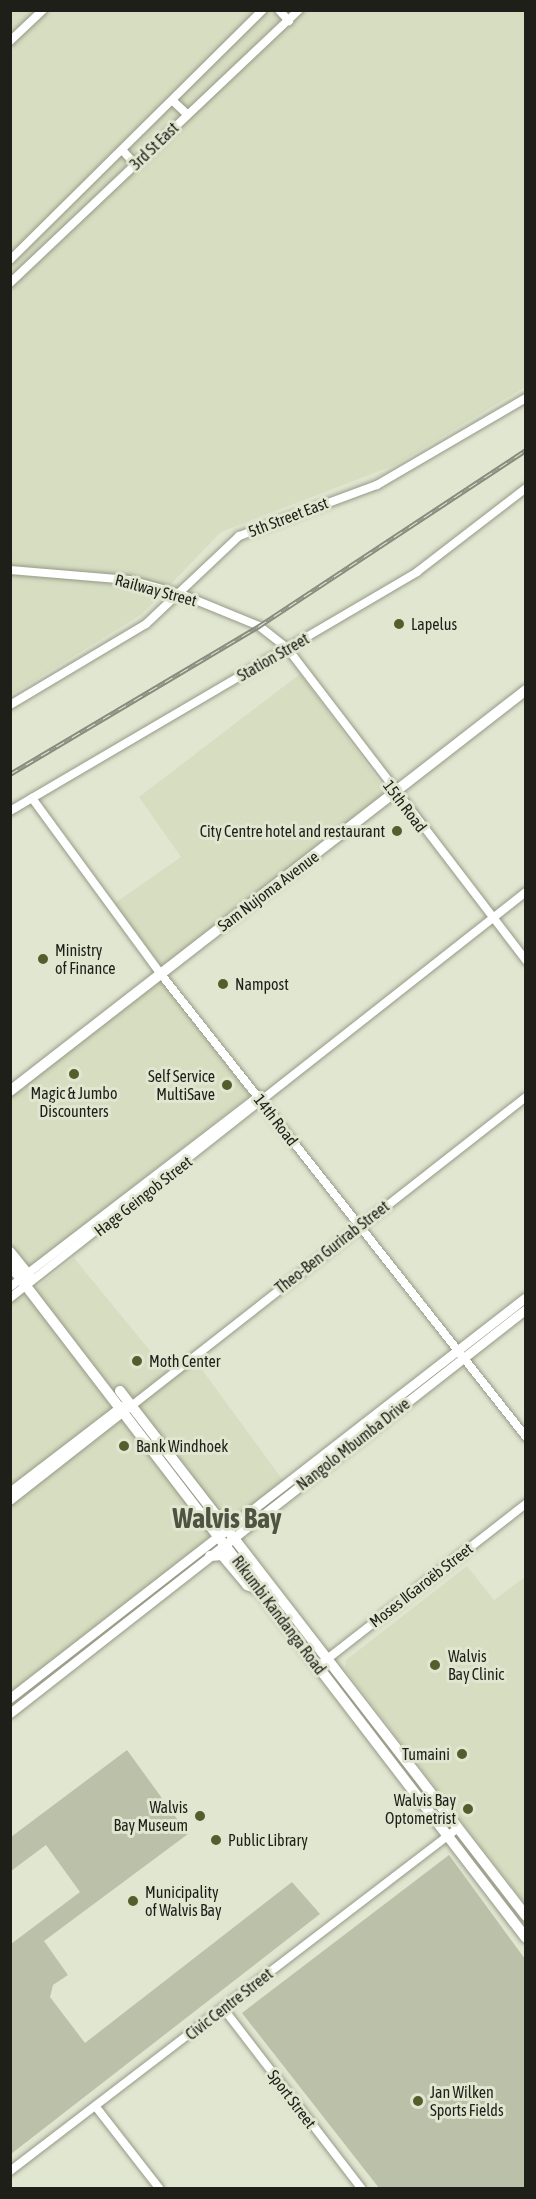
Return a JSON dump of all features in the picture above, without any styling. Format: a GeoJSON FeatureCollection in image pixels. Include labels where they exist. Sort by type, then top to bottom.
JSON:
{"type":"FeatureCollection","features":[{"type":"Feature","properties":{"kind":"main road","name":"Sam Nujoma Avenue"},"geometry":{"type":"LineString","coordinates":[[10,1091],[160,973],[395,794],[525,690]]}},
{"type":"Feature","properties":{"kind":"main road","name":"Rikumbi Kandanga Road"},"geometry":{"type":"LineString","coordinates":[[10,1252],[27,1280],[223,1531],[261,1590],[317,1667],[525,1938]]}},
{"type":"Feature","properties":{"kind":"main road","name":"Rikumbi Kandanga Road"},"geometry":{"type":"LineString","coordinates":[[10,1264],[27,1280]]}},
{"type":"Feature","properties":{"kind":"main road","name":"Rikumbi Kandanga Road"},"geometry":{"type":"LineString","coordinates":[[230,1541],[327,1659],[525,1916]]}},
{"type":"Feature","properties":{"kind":"main road"},"geometry":{"type":"LineString","coordinates":[[210,1556],[222,1556],[247,1585],[261,1590]]}},
{"type":"Feature","properties":{"kind":"street"},"geometry":{"type":"LineString","coordinates":[[10,41],[43,10]]}},
{"type":"Feature","properties":{"kind":"street","name":"3rd St East"},"geometry":{"type":"LineString","coordinates":[[10,260],[123,151],[263,10]]}},
{"type":"Feature","properties":{"kind":"street"},"geometry":{"type":"LineString","coordinates":[[279,10],[289,21]]}},
{"type":"Feature","properties":{"kind":"street","name":"3rd St East"},"geometry":{"type":"LineString","coordinates":[[10,283],[299,10]]}},
{"type":"Feature","properties":{"kind":"street"},"geometry":{"type":"LineString","coordinates":[[173,101],[187,114]]}},
{"type":"Feature","properties":{"kind":"street"},"geometry":{"type":"LineString","coordinates":[[123,151],[135,164]]}},
{"type":"Feature","properties":{"kind":"street","name":"5th Street East"},"geometry":{"type":"LineString","coordinates":[[10,705],[146,624],[181,594],[239,536],[377,484],[525,398]]}},
{"type":"Feature","properties":{"kind":"street","name":"Station Street"},"geometry":{"type":"LineString","coordinates":[[10,812],[417,572],[525,488]]}},
{"type":"Feature","properties":{"kind":"street","name":"Railway Street"},"geometry":{"type":"LineString","coordinates":[[10,570],[100,576],[181,594],[250,620],[288,649]]}},
{"type":"Feature","properties":{"kind":"street","name":"15th Road"},"geometry":{"type":"LineString","coordinates":[[288,649],[395,794],[525,960]]}},
{"type":"Feature","properties":{"kind":"street","name":"14th Road"},"geometry":{"type":"LineString","coordinates":[[32,798],[160,973],[525,1437]]}},
{"type":"Feature","properties":{"kind":"street","name":"Hage Geingob Street"},"geometry":{"type":"LineString","coordinates":[[10,1287],[27,1280],[263,1103],[273,1091],[525,892]]}},
{"type":"Feature","properties":{"kind":"street","name":"Hage Geingob Street"},"geometry":{"type":"LineString","coordinates":[[10,1298],[27,1280],[258,1096],[273,1091]]}},
{"type":"Feature","properties":{"kind":"street","name":"Theo-Ben Gurirab Street"},"geometry":{"type":"LineString","coordinates":[[10,1501],[525,1097]]}},
{"type":"Feature","properties":{"kind":"street","name":"Nangolo Mbumba Drive"},"geometry":{"type":"LineString","coordinates":[[10,1713],[230,1541],[459,1355],[525,1297]]}},
{"type":"Feature","properties":{"kind":"street","name":"Nangolo Mbumba Drive"},"geometry":{"type":"LineString","coordinates":[[10,1698],[223,1531],[459,1355],[525,1309]]}},
{"type":"Feature","properties":{"kind":"street","name":"Theo-Ben Gurirab Street"},"geometry":{"type":"LineString","coordinates":[[10,1492],[127,1407]]}},
{"type":"Feature","properties":{"kind":"street","name":"Moses ǁGaroëb Street"},"geometry":{"type":"LineString","coordinates":[[317,1667],[525,1504]]}},
{"type":"Feature","properties":{"kind":"street","name":"Civic Centre Street"},"geometry":{"type":"LineString","coordinates":[[10,2171],[458,1828]]}},
{"type":"Feature","properties":{"kind":"street","name":"Sport Street"},"geometry":{"type":"LineString","coordinates":[[223,2008],[361,2188]]}},
{"type":"Feature","properties":{"kind":"street"},"geometry":{"type":"LineString","coordinates":[[96,2107],[159,2188]]}},
{"type":"Feature","properties":{"kind":"shaded area"},"geometry":{"type":"Polygon","coordinates":[[[11,11],[525,11],[525,387],[395,465],[221,532],[142,614],[11,695],[11,11]]]}},
{"type":"Feature","properties":{"kind":"shaded area"},"geometry":{"type":"Polygon","coordinates":[[[300,674],[388,794],[161,967],[115,903],[181,857],[139,797],[300,674]]]}},
{"type":"Feature","properties":{"kind":"shaded area"},"geometry":{"type":"Polygon","coordinates":[[[161,979],[250,1095],[28,1269],[11,1246],[11,1096],[161,979]]]}},
{"type":"Feature","properties":{"kind":"shaded area"},"geometry":{"type":"Polygon","coordinates":[[[74,1258],[169,1374],[192,1356],[285,1483],[11,1693],[11,1270],[30,1293],[74,1258]]]}},
{"type":"Feature","properties":{"kind":"shaded area","name":"Walvis Bay Clinic"},"geometry":{"type":"Polygon","coordinates":[[[467,1566],[494,1600],[525,1577],[525,1904],[345,1669],[346,1660],[467,1566]]]}},
{"type":"Feature","properties":{"kind":"shaded area"},"geometry":{"type":"Polygon","coordinates":[[[127,1750],[188,1834],[44,1941],[68,1975],[53,1985],[50,1997],[85,2043],[292,1882],[320,1914],[11,2154],[11,1944],[80,1892],[46,1845],[11,1871],[11,1837],[127,1750]]]}},
{"type":"Feature","properties":{"kind":"shaded area","name":"Jan Wilken Sports Fields"},"geometry":{"type":"Polygon","coordinates":[[[449,1855],[525,1959],[525,2188],[379,2188],[242,2013],[449,1855]]]}},
{"type":"Feature","properties":{"kind":"railway"},"geometry":{"type":"LineString","coordinates":[[10,774],[259,626],[526,450]]}},
{"type":"Feature","properties":{"kind":"place","name":"Lapelus"},"geometry":{"type":"Point","coordinates":[399,624]}},
{"type":"Feature","properties":{"kind":"place","name":"City Centre hotel and restaurant"},"geometry":{"type":"Point","coordinates":[397,831]}},
{"type":"Feature","properties":{"kind":"place","name":"Ministry of Finance"},"geometry":{"type":"Point","coordinates":[43,959]}},
{"type":"Feature","properties":{"kind":"place","name":"Nampost"},"geometry":{"type":"Point","coordinates":[223,984]}},
{"type":"Feature","properties":{"kind":"place","name":"Magic & Jumbo Discounters"},"geometry":{"type":"Point","coordinates":[74,1074]}},
{"type":"Feature","properties":{"kind":"place","name":"Self Service MultiSave"},"geometry":{"type":"Point","coordinates":[227,1085]}},
{"type":"Feature","properties":{"kind":"place","name":"Moth Center"},"geometry":{"type":"Point","coordinates":[137,1361]}},
{"type":"Feature","properties":{"kind":"place","name":"Bank Windhoek"},"geometry":{"type":"Point","coordinates":[124,1446]}},
{"type":"Feature","properties":{"kind":"place","name":"Walvis Bay Clinic"},"geometry":{"type":"Point","coordinates":[435,1665]}},
{"type":"Feature","properties":{"kind":"place","name":"Tumaini"},"geometry":{"type":"Point","coordinates":[462,1754]}},
{"type":"Feature","properties":{"kind":"place","name":"Walvis Bay Optometrist"},"geometry":{"type":"Point","coordinates":[468,1809]}},
{"type":"Feature","properties":{"kind":"place","name":"Walvis Bay Museum"},"geometry":{"type":"Point","coordinates":[200,1816]}},
{"type":"Feature","properties":{"kind":"place","name":"Public Library"},"geometry":{"type":"Point","coordinates":[216,1840]}},
{"type":"Feature","properties":{"kind":"place","name":"Municipality of Walvis Bay"},"geometry":{"type":"Point","coordinates":[133,1901]}},
{"type":"Feature","properties":{"kind":"place","name":"Jan Wilken Sports Fields"},"geometry":{"type":"Point","coordinates":[418,2101]}},
{"type":"Feature","properties":{"kind":"district","name":"Walvis Bay"},"geometry":{"type":"Point","coordinates":[227,1518]}}]}
